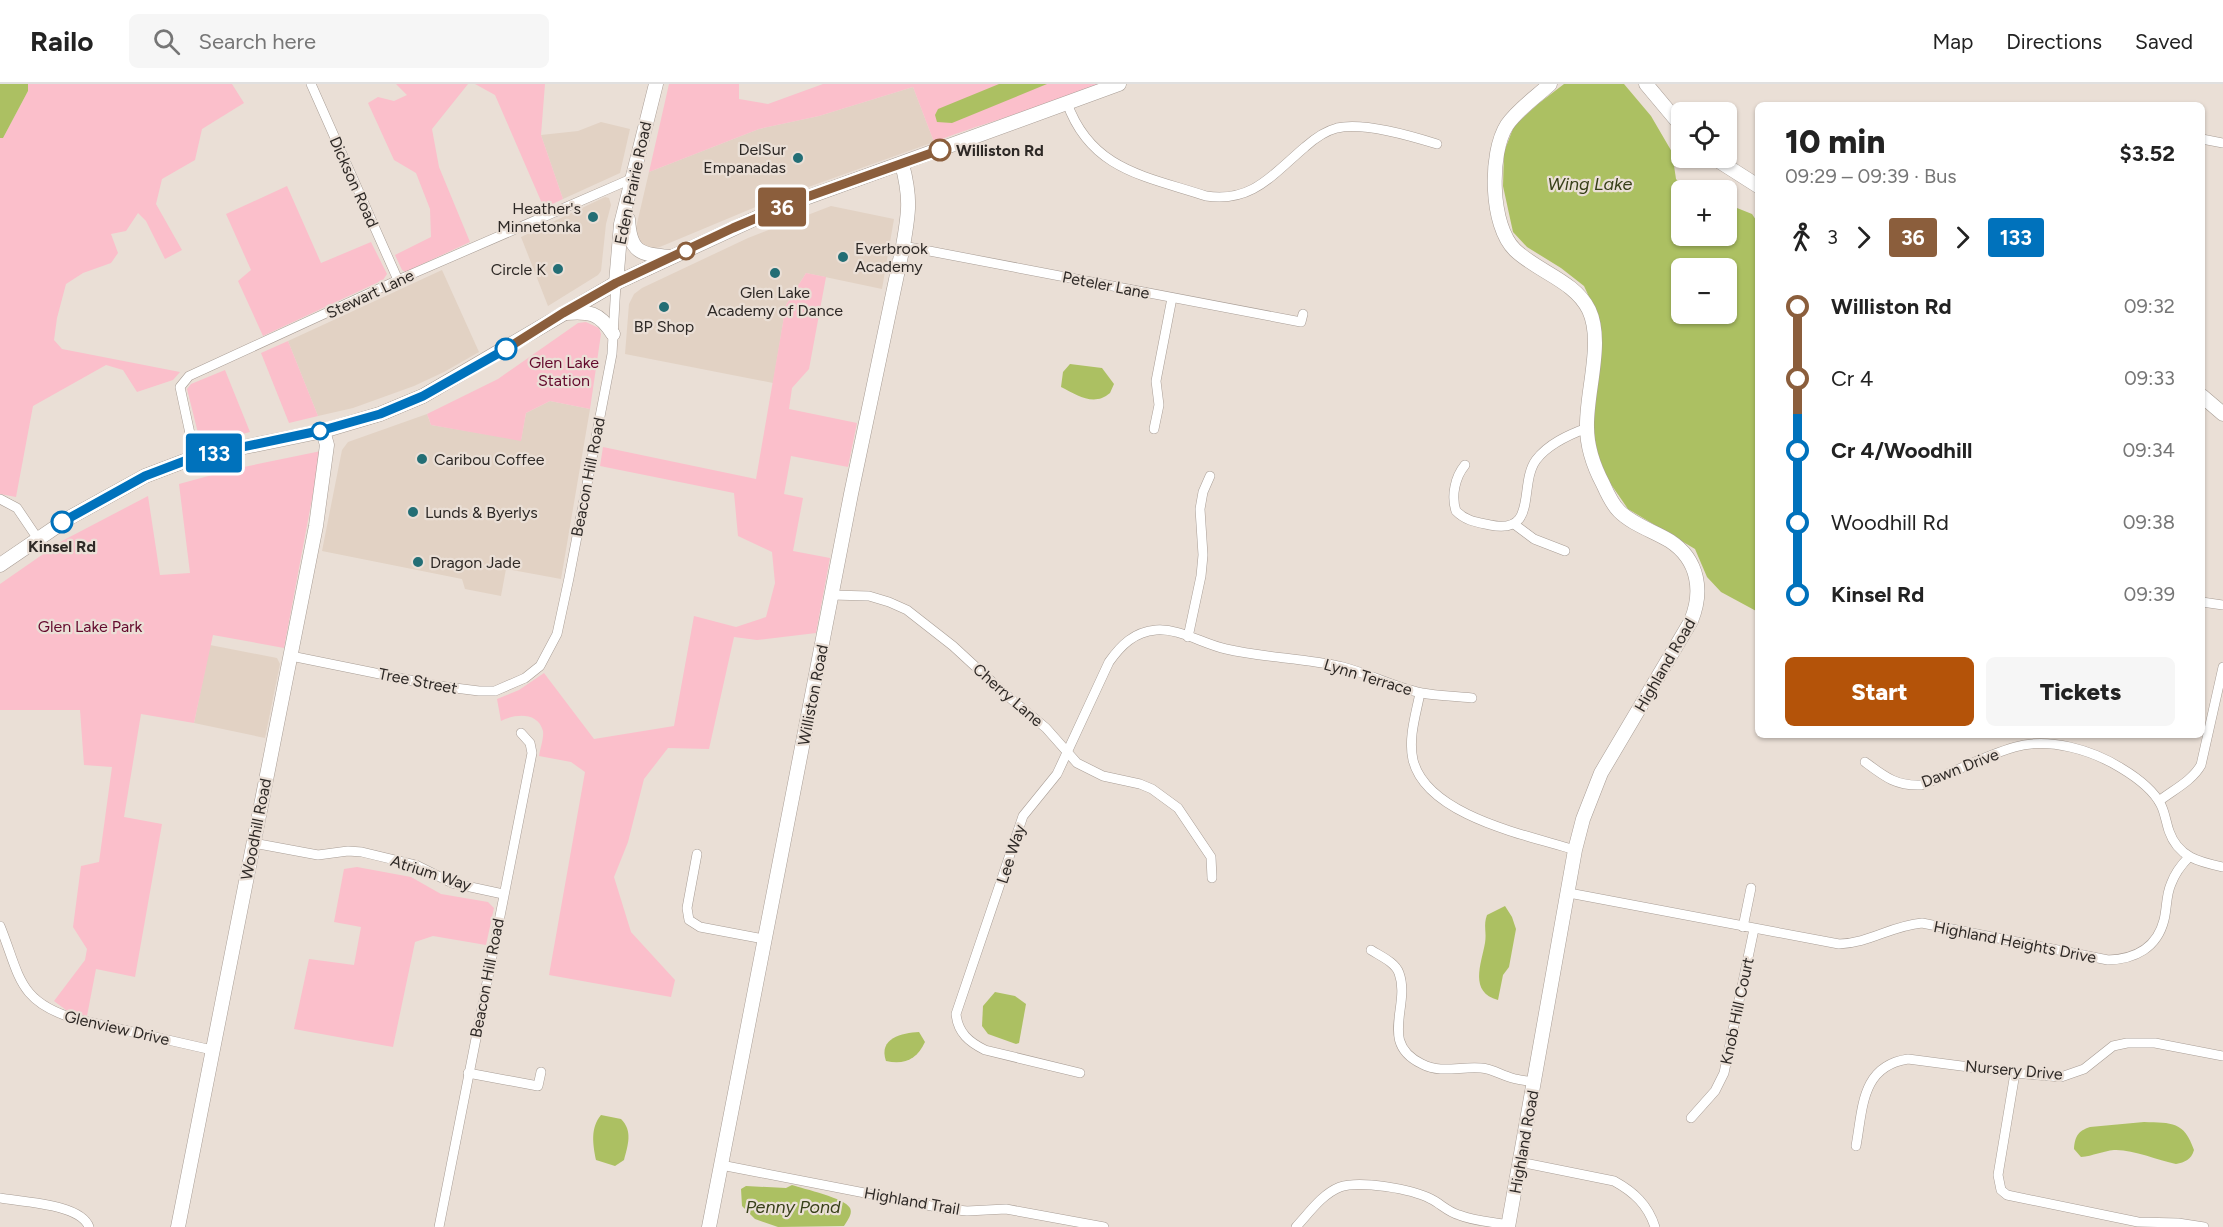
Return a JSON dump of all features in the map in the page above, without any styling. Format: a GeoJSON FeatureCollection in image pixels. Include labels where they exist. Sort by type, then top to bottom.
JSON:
{"type":"FeatureCollection","features":[{"type":"Feature","properties":{"kind":"main road","name":"Eden Prairie Road"},"geometry":{"type":"LineString","coordinates":[[616,283],[621,224],[656,84]]}},
{"type":"Feature","properties":{"kind":"main road"},"geometry":{"type":"LineString","coordinates":[[0,565],[69,518],[145,476],[195,457],[323,430],[380,414],[423,396],[616,283],[778,208],[1119,84]]}},
{"type":"Feature","properties":{"kind":"main road","name":"Highland Road"},"geometry":{"type":"LineString","coordinates":[[1508,1226],[1575,850],[1583,819],[1601,773],[1691,621],[1698,597],[1696,572],[1682,551],[1619,511],[1594,464],[1587,428],[1594,347],[1593,326],[1589,310],[1582,298],[1514,249],[1504,233],[1497,199],[1496,153],[1502,134],[1518,112],[1550,84]]}},
{"type":"Feature","properties":{"kind":"main road"},"geometry":{"type":"LineString","coordinates":[[1646,84],[1671,115]]}},
{"type":"Feature","properties":{"kind":"main road","name":"Williston Road"},"geometry":{"type":"LineString","coordinates":[[709,1227],[851,494],[903,246],[909,190],[902,164]]}},
{"type":"Feature","properties":{"kind":"main road"},"geometry":{"type":"LineString","coordinates":[[1730,168],[1755,184]]}},
{"type":"Feature","properties":{"kind":"main road"},"geometry":{"type":"LineString","coordinates":[[627,199],[629,236],[633,245],[646,254],[673,258]]}},
{"type":"Feature","properties":{"kind":"main road"},"geometry":{"type":"LineString","coordinates":[[563,313],[594,314],[607,324],[613,334]]}},
{"type":"Feature","properties":{"kind":"main road"},"geometry":{"type":"LineString","coordinates":[[2205,399],[2223,414]]}},
{"type":"Feature","properties":{"kind":"main road","name":"Woodhill Road"},"geometry":{"type":"LineString","coordinates":[[178,1227],[324,478],[327,445],[323,430]]}},
{"type":"Feature","properties":{"kind":"street","name":"Dickson Road"},"geometry":{"type":"LineString","coordinates":[[311,84],[398,280]]}},
{"type":"Feature","properties":{"kind":"street"},"geometry":{"type":"LineString","coordinates":[[1067,103],[1076,123],[1090,144],[1115,164],[1220,198],[1236,197],[1250,191],[1310,143],[1336,128],[1367,128],[1437,144]]}},
{"type":"Feature","properties":{"kind":"street"},"geometry":{"type":"LineString","coordinates":[[2205,140],[2223,143]]}},
{"type":"Feature","properties":{"kind":"street","name":"Stewart Lane"},"geometry":{"type":"LineString","coordinates":[[195,457],[180,387],[189,376],[398,280],[631,179]]}},
{"type":"Feature","properties":{"kind":"street","name":"Peteler Lane"},"geometry":{"type":"LineString","coordinates":[[903,246],[1301,322],[1303,314]]}},
{"type":"Feature","properties":{"kind":"street","name":"Beacon Hill Road"},"geometry":{"type":"LineString","coordinates":[[540,666],[557,634],[612,354],[616,283]]}},
{"type":"Feature","properties":{"kind":"street"},"geometry":{"type":"LineString","coordinates":[[1154,429],[1159,405],[1156,381],[1172,298]]}},
{"type":"Feature","properties":{"kind":"street"},"geometry":{"type":"LineString","coordinates":[[1465,465],[1458,477],[1456,487],[1454,503],[1456,511],[1471,521],[1502,527],[1514,524],[1522,514],[1532,468],[1536,460],[1549,447],[1587,428]]}},
{"type":"Feature","properties":{"kind":"street"},"geometry":{"type":"LineString","coordinates":[[1188,637],[1203,555],[1200,509],[1203,492],[1210,476]]}},
{"type":"Feature","properties":{"kind":"street"},"geometry":{"type":"LineString","coordinates":[[0,499],[17,508],[38,539]]}},
{"type":"Feature","properties":{"kind":"street"},"geometry":{"type":"LineString","coordinates":[[1514,524],[1534,539],[1565,551]]}},
{"type":"Feature","properties":{"kind":"street","name":"Cherry Lane"},"geometry":{"type":"LineString","coordinates":[[832,595],[869,596],[889,602],[915,616],[953,646],[1046,729],[1077,762],[1092,771],[1152,789],[1178,808],[1211,857],[1212,878]]}},
{"type":"Feature","properties":{"kind":"street"},"geometry":{"type":"LineString","coordinates":[[2205,603],[2223,605]]}},
{"type":"Feature","properties":{"kind":"street","name":"Lee Way"},"geometry":{"type":"LineString","coordinates":[[1080,1073],[985,1050],[961,1032],[956,1014],[1023,816],[1057,774],[1109,662],[1128,640],[1141,633],[1156,630],[1171,631],[1228,650]]}},
{"type":"Feature","properties":{"kind":"street","name":"Lynn Terrace"},"geometry":{"type":"LineString","coordinates":[[1228,650],[1316,662],[1345,668],[1420,693],[1472,698]]}},
{"type":"Feature","properties":{"kind":"street","name":"Tree Street"},"geometry":{"type":"LineString","coordinates":[[291,656],[479,692],[495,691],[525,678],[540,666]]}},
{"type":"Feature","properties":{"kind":"street"},"geometry":{"type":"LineString","coordinates":[[2158,801],[2190,778],[2201,765],[2223,667]]}},
{"type":"Feature","properties":{"kind":"street"},"geometry":{"type":"LineString","coordinates":[[1420,693],[1411,747],[1416,770],[1430,790],[1453,806],[1488,822],[1575,850]]}},
{"type":"Feature","properties":{"kind":"street","name":"Beacon Hill Road"},"geometry":{"type":"LineString","coordinates":[[439,1227],[532,753],[530,743],[521,733]]}},
{"type":"Feature","properties":{"kind":"street","name":"Dawn Drive"},"geometry":{"type":"LineString","coordinates":[[1865,762],[1895,783],[1908,786],[1921,785],[2015,747],[2045,744],[2087,752],[2109,760],[2144,784],[2158,801],[2176,844],[2189,857]]}},
{"type":"Feature","properties":{"kind":"street","name":"Atrium Way"},"geometry":{"type":"LineString","coordinates":[[253,843],[318,855],[348,851],[362,852],[416,865],[452,883],[503,894]]}},
{"type":"Feature","properties":{"kind":"street"},"geometry":{"type":"LineString","coordinates":[[697,854],[687,908],[689,920],[700,927],[764,939]]}},
{"type":"Feature","properties":{"kind":"street"},"geometry":{"type":"LineString","coordinates":[[2189,857],[2223,867]]}},
{"type":"Feature","properties":{"kind":"street","name":"Highland Heights Drive"},"geometry":{"type":"LineString","coordinates":[[1569,893],[1824,942],[1853,944],[1893,928],[1922,923],[2109,960],[2121,960],[2144,951],[2152,943],[2164,921],[2170,885],[2181,865],[2189,857]]}},
{"type":"Feature","properties":{"kind":"street"},"geometry":{"type":"LineString","coordinates":[[1743,927],[1751,888]]}},
{"type":"Feature","properties":{"kind":"street","name":"Glenview Drive"},"geometry":{"type":"LineString","coordinates":[[0,926],[19,980],[27,992],[43,1006],[58,1014],[76,1019],[212,1050]]}},
{"type":"Feature","properties":{"kind":"street","name":"Knob Hill Court"},"geometry":{"type":"LineString","coordinates":[[1691,1118],[1715,1091],[1724,1073],[1754,929]]}},
{"type":"Feature","properties":{"kind":"street"},"geometry":{"type":"LineString","coordinates":[[1371,950],[1392,964],[1399,972],[1401,988],[1398,1040],[1410,1056],[1420,1064],[1432,1068],[1491,1069],[1512,1078],[1535,1082]]}},
{"type":"Feature","properties":{"kind":"street","name":"Nursery Drive"},"geometry":{"type":"LineString","coordinates":[[1856,1146],[1870,1081],[1886,1065],[1908,1059],[2061,1077],[2084,1069],[2114,1046],[2141,1041],[2223,1056]]}},
{"type":"Feature","properties":{"kind":"street"},"geometry":{"type":"LineString","coordinates":[[468,1074],[538,1086],[541,1072]]}},
{"type":"Feature","properties":{"kind":"street"},"geometry":{"type":"LineString","coordinates":[[2015,1073],[1998,1175],[2001,1190],[2007,1195],[2128,1221],[2178,1223],[2204,1227]]}},
{"type":"Feature","properties":{"kind":"street"},"geometry":{"type":"LineString","coordinates":[[1520,1162],[1614,1180],[1640,1198],[1649,1211],[1655,1227]]}},
{"type":"Feature","properties":{"kind":"street","name":"Highland Trail"},"geometry":{"type":"LineString","coordinates":[[721,1165],[947,1209],[967,1211],[1006,1209],[1104,1227]]}},
{"type":"Feature","properties":{"kind":"street"},"geometry":{"type":"LineString","coordinates":[[1296,1227],[1329,1193],[1341,1187],[1354,1185],[1414,1192],[1430,1198],[1460,1216],[1508,1226]]}},
{"type":"Feature","properties":{"kind":"street"},"geometry":{"type":"LineString","coordinates":[[0,1198],[68,1209],[79,1214],[87,1221],[89,1227]]}},
{"type":"Feature","properties":{"kind":"shaded area"},"geometry":{"type":"Polygon","coordinates":[[[913,87],[934,142],[775,199],[655,249],[649,249],[640,244],[635,232],[649,172],[759,129],[819,116],[913,87]]]}},
{"type":"Feature","properties":{"kind":"shaded area"},"geometry":{"type":"Polygon","coordinates":[[[601,122],[630,129],[620,173],[563,199],[541,135],[578,131],[601,122]]]}},
{"type":"Feature","properties":{"kind":"shaded area"},"geometry":{"type":"Polygon","coordinates":[[[605,197],[609,198],[611,205],[606,224],[601,271],[548,306],[521,237],[605,197]]]}},
{"type":"Feature","properties":{"kind":"shaded area"},"geometry":{"type":"Polygon","coordinates":[[[831,206],[894,219],[882,289],[806,273],[786,305],[773,383],[625,354],[629,304],[634,294],[642,288],[748,238],[831,206]]]}},
{"type":"Feature","properties":{"kind":"shaded area"},"geometry":{"type":"Polygon","coordinates":[[[442,270],[479,352],[414,386],[353,408],[318,416],[288,341],[442,270]]]}},
{"type":"Feature","properties":{"kind":"shaded area"},"geometry":{"type":"Polygon","coordinates":[[[550,401],[590,409],[561,579],[506,569],[501,596],[465,589],[462,579],[322,551],[342,450],[348,442],[427,414],[431,425],[521,440],[526,413],[550,401]]]}},
{"type":"Feature","properties":{"kind":"shaded area"},"geometry":{"type":"Polygon","coordinates":[[[210,645],[277,658],[280,664],[265,738],[194,723],[210,645]]]}},
{"type":"Feature","properties":{"kind":"green space"},"geometry":{"type":"Polygon","coordinates":[[[28,84],[232,84],[244,103],[202,129],[195,160],[162,179],[156,204],[182,250],[165,259],[146,221],[138,213],[126,231],[111,234],[118,253],[111,263],[83,273],[66,284],[57,318],[54,340],[62,349],[180,372],[173,380],[137,392],[123,370],[106,365],[33,406],[16,497],[0,494],[0,138],[3,138],[28,91],[28,84]]]}},
{"type":"Feature","properties":{"kind":"green space"},"geometry":{"type":"Polygon","coordinates":[[[396,84],[468,84],[432,129],[439,167],[470,242],[405,272],[395,255],[431,237],[430,209],[416,173],[394,160],[368,103],[378,97],[394,101],[407,95],[396,84]]]}},
{"type":"Feature","properties":{"kind":"green space"},"geometry":{"type":"Polygon","coordinates":[[[475,84],[545,84],[541,135],[563,199],[544,208],[495,95],[475,84]]]}},
{"type":"Feature","properties":{"kind":"green space"},"geometry":{"type":"Polygon","coordinates":[[[669,84],[739,84],[739,99],[768,104],[823,84],[1104,84],[934,142],[913,87],[819,116],[759,129],[649,172],[669,84]]]}},
{"type":"Feature","properties":{"kind":"green space"},"geometry":{"type":"Polygon","coordinates":[[[287,186],[321,263],[371,242],[387,274],[383,280],[263,336],[238,281],[251,270],[226,214],[287,186]]]}},
{"type":"Feature","properties":{"kind":"green space"},"geometry":{"type":"Polygon","coordinates":[[[806,273],[826,277],[809,369],[792,388],[789,409],[857,423],[848,467],[791,456],[784,494],[803,498],[793,551],[830,558],[816,633],[757,640],[734,637],[709,749],[668,748],[644,779],[628,842],[614,877],[631,932],[675,980],[671,997],[549,975],[585,772],[571,762],[539,756],[543,734],[540,725],[531,717],[525,716],[501,721],[497,699],[519,690],[544,673],[594,739],[674,726],[694,616],[736,627],[766,617],[775,583],[772,552],[738,536],[734,493],[600,466],[603,447],[756,479],[786,305],[806,273]]]}},
{"type":"Feature","properties":{"kind":"green space","name":"Glen Lake Station"},"geometry":{"type":"Polygon","coordinates":[[[586,322],[599,328],[601,334],[590,409],[550,401],[526,413],[521,441],[431,425],[427,414],[498,379],[578,323],[586,322]]]}},
{"type":"Feature","properties":{"kind":"green space"},"geometry":{"type":"Polygon","coordinates":[[[288,341],[318,416],[289,423],[261,353],[288,341]]]}},
{"type":"Feature","properties":{"kind":"green space"},"geometry":{"type":"Polygon","coordinates":[[[225,370],[250,432],[207,443],[200,441],[187,389],[191,384],[225,370]]]}},
{"type":"Feature","properties":{"kind":"green space","name":"Glen Lake Park"},"geometry":{"type":"Polygon","coordinates":[[[321,451],[284,648],[213,635],[194,723],[141,714],[124,817],[162,824],[135,977],[96,969],[87,1016],[66,1010],[54,1001],[85,960],[87,949],[73,927],[81,866],[99,862],[112,767],[84,765],[80,710],[0,710],[0,584],[62,541],[148,496],[160,575],[190,573],[179,484],[234,469],[321,451]]]}},
{"type":"Feature","properties":{"kind":"green space"},"geometry":{"type":"Polygon","coordinates":[[[357,867],[411,877],[441,894],[488,902],[494,908],[486,945],[433,936],[415,942],[393,1047],[294,1029],[309,959],[354,965],[361,927],[334,922],[344,869],[357,867]]]}},
{"type":"Feature","properties":{"kind":"water"},"geometry":{"type":"Polygon","coordinates":[[[0,84],[28,84],[28,91],[3,138],[0,138],[0,84]]]}},
{"type":"Feature","properties":{"kind":"water"},"geometry":{"type":"Polygon","coordinates":[[[999,84],[1047,84],[952,123],[937,122],[935,115],[938,109],[999,84]]]}},
{"type":"Feature","properties":{"kind":"water","name":"Wing Lake"},"geometry":{"type":"Polygon","coordinates":[[[1564,84],[1624,84],[1651,116],[1671,150],[1671,168],[1674,168],[1677,180],[1671,180],[1671,246],[1737,246],[1737,208],[1752,214],[1755,218],[1755,610],[1721,592],[1707,577],[1695,549],[1628,509],[1608,480],[1598,455],[1593,430],[1597,314],[1584,286],[1561,268],[1527,247],[1513,232],[1503,186],[1504,152],[1514,126],[1564,84]]]}},
{"type":"Feature","properties":{"kind":"water"},"geometry":{"type":"Polygon","coordinates":[[[1070,364],[1102,368],[1114,384],[1110,393],[1098,399],[1092,399],[1079,396],[1061,387],[1063,372],[1070,364]]]}},
{"type":"Feature","properties":{"kind":"water"},"geometry":{"type":"Polygon","coordinates":[[[1505,906],[1516,929],[1509,967],[1503,975],[1498,1000],[1483,991],[1479,977],[1487,915],[1505,906]]]}},
{"type":"Feature","properties":{"kind":"water"},"geometry":{"type":"Polygon","coordinates":[[[995,992],[1015,996],[1026,1004],[1019,1043],[988,1034],[982,1026],[983,1006],[995,992]]]}},
{"type":"Feature","properties":{"kind":"water"},"geometry":{"type":"Polygon","coordinates":[[[919,1032],[925,1042],[914,1057],[899,1062],[886,1061],[884,1053],[888,1042],[899,1036],[919,1032]]]}},
{"type":"Feature","properties":{"kind":"water"},"geometry":{"type":"Polygon","coordinates":[[[601,1115],[621,1119],[627,1128],[627,1149],[624,1160],[615,1166],[596,1160],[593,1143],[594,1131],[601,1115]]]}},
{"type":"Feature","properties":{"kind":"water"},"geometry":{"type":"Polygon","coordinates":[[[2144,1122],[2169,1124],[2181,1129],[2194,1150],[2191,1156],[2176,1164],[2121,1150],[2081,1157],[2074,1149],[2080,1132],[2090,1127],[2144,1122]]]}},
{"type":"Feature","properties":{"kind":"water","name":"Penny Pond"},"geometry":{"type":"Polygon","coordinates":[[[792,1185],[833,1197],[847,1204],[851,1213],[844,1226],[778,1227],[755,1219],[742,1206],[741,1189],[746,1186],[786,1188],[792,1185]]]}},
{"type":"Feature","properties":{"kind":"bus line","name":"36"},"geometry":{"type":"LineString","coordinates":[[506,349],[616,283],[733,228],[801,199],[940,150]]}},
{"type":"Feature","properties":{"kind":"bus line","name":"133"},"geometry":{"type":"LineString","coordinates":[[62,522],[145,476],[195,457],[323,430],[380,414],[423,396],[506,349]]}},
{"type":"Feature","properties":{"kind":"place","name":"Williston Rd"},"geometry":{"type":"Point","coordinates":[940,150]}},
{"type":"Feature","properties":{"kind":"place","name":"DelSur Empanadas"},"geometry":{"type":"Point","coordinates":[798,158]}},
{"type":"Feature","properties":{"kind":"place","name":"Heather's Minnetonka"},"geometry":{"type":"Point","coordinates":[593,217]}},
{"type":"Feature","properties":{"kind":"place","name":"Everbrook Academy"},"geometry":{"type":"Point","coordinates":[843,257]}},
{"type":"Feature","properties":{"kind":"place","name":"Circle K"},"geometry":{"type":"Point","coordinates":[558,269]}},
{"type":"Feature","properties":{"kind":"place","name":"Glen Lake Academy of Dance"},"geometry":{"type":"Point","coordinates":[775,273]}},
{"type":"Feature","properties":{"kind":"place","name":"BP Shop"},"geometry":{"type":"Point","coordinates":[664,307]}},
{"type":"Feature","properties":{"kind":"place","name":"Caribou Coffee"},"geometry":{"type":"Point","coordinates":[422,459]}},
{"type":"Feature","properties":{"kind":"place","name":"Lunds & Byerlys"},"geometry":{"type":"Point","coordinates":[413,512]}},
{"type":"Feature","properties":{"kind":"place","name":"Kinsel Rd"},"geometry":{"type":"Point","coordinates":[62,522]}},
{"type":"Feature","properties":{"kind":"place","name":"Dragon Jade"},"geometry":{"type":"Point","coordinates":[418,562]}}]}
